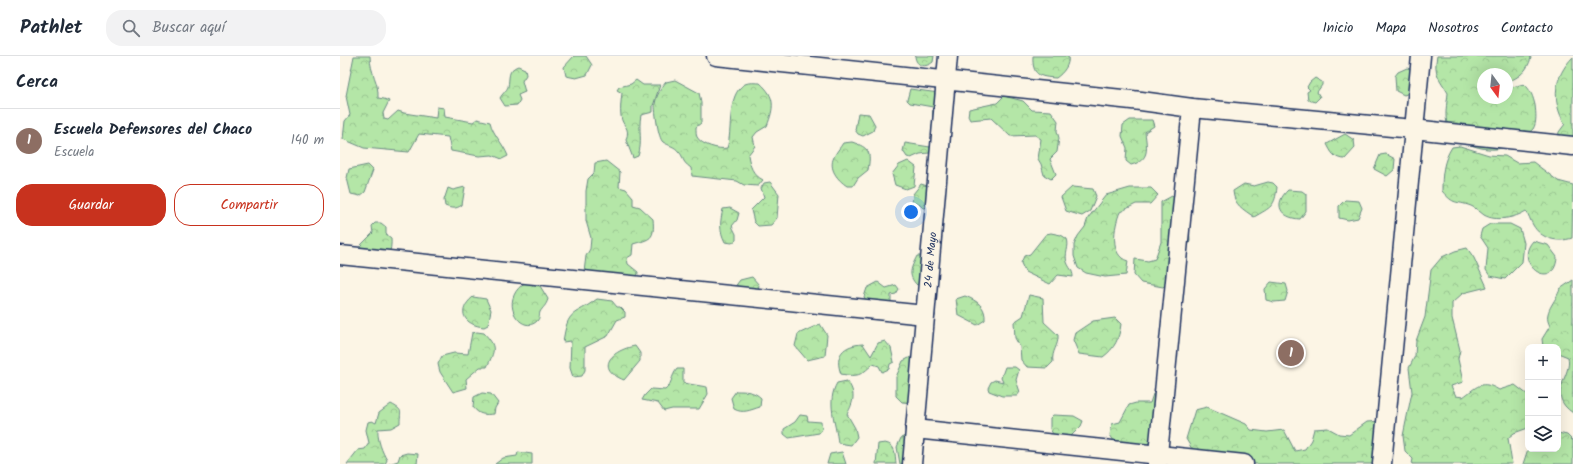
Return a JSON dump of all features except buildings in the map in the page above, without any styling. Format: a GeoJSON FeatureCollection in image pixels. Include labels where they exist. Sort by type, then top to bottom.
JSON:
{"type":"FeatureCollection","features":[{"type":"Feature","properties":{"kind":"street"},"geometry":{"type":"LineString","coordinates":[[716,56],[1192,108],[1573,146]]}},
{"type":"Feature","properties":{"kind":"street","name":"24 de Mayo"},"geometry":{"type":"LineString","coordinates":[[912,464],[948,56]]}},
{"type":"Feature","properties":{"kind":"street"},"geometry":{"type":"LineString","coordinates":[[1382,464],[1421,56]]}},
{"type":"Feature","properties":{"kind":"street"},"geometry":{"type":"LineString","coordinates":[[1157,460],[1192,108]]}},
{"type":"Feature","properties":{"kind":"street"},"geometry":{"type":"LineString","coordinates":[[340,255],[925,315]]}},
{"type":"Feature","properties":{"kind":"street"},"geometry":{"type":"LineString","coordinates":[[915,430],[1157,460],[1244,464]]}},
{"type":"Feature","properties":{"kind":"green space"},"geometry":{"type":"Polygon","coordinates":[[[354,56],[370,56],[371,68],[377,87],[378,98],[389,101],[383,113],[384,119],[388,120],[398,111],[436,118],[437,107],[444,108],[445,117],[473,122],[477,119],[490,122],[493,131],[504,147],[508,156],[502,159],[492,155],[479,156],[451,151],[448,137],[419,134],[409,152],[364,148],[343,139],[345,121],[350,115],[346,96],[354,56]]]}},
{"type":"Feature","properties":{"kind":"green space"},"geometry":{"type":"Polygon","coordinates":[[[574,56],[586,56],[592,65],[587,75],[576,78],[566,76],[564,67],[574,56]]]}},
{"type":"Feature","properties":{"kind":"green space"},"geometry":{"type":"Polygon","coordinates":[[[915,56],[934,56],[933,62],[924,66],[917,62],[915,56]]]}},
{"type":"Feature","properties":{"kind":"green space"},"geometry":{"type":"Polygon","coordinates":[[[1033,56],[1068,56],[1068,63],[1056,78],[1045,77],[1041,76],[1035,71],[1033,56]]]}},
{"type":"Feature","properties":{"kind":"green space"},"geometry":{"type":"Polygon","coordinates":[[[1437,56],[1530,56],[1531,58],[1525,70],[1513,79],[1513,68],[1477,68],[1477,104],[1513,104],[1513,87],[1524,84],[1530,91],[1536,111],[1536,121],[1533,129],[1507,146],[1492,149],[1474,146],[1458,138],[1448,126],[1446,110],[1448,93],[1440,80],[1436,62],[1437,56]]]}},
{"type":"Feature","properties":{"kind":"green space"},"geometry":{"type":"Polygon","coordinates":[[[1573,57],[1573,154],[1558,138],[1559,132],[1565,124],[1556,98],[1558,80],[1567,64],[1573,57]]]}},
{"type":"Feature","properties":{"kind":"green space"},"geometry":{"type":"Polygon","coordinates":[[[518,66],[525,69],[526,75],[522,81],[525,92],[518,95],[520,100],[517,105],[505,106],[500,98],[508,87],[509,77],[512,70],[518,66]]]}},
{"type":"Feature","properties":{"kind":"green space"},"geometry":{"type":"Polygon","coordinates":[[[1407,68],[1417,71],[1414,91],[1404,95],[1396,91],[1395,76],[1398,72],[1407,68]]]}},
{"type":"Feature","properties":{"kind":"green space"},"geometry":{"type":"Polygon","coordinates":[[[1315,78],[1322,82],[1322,85],[1317,92],[1320,97],[1315,102],[1308,100],[1307,92],[1310,90],[1307,87],[1315,78]]]}},
{"type":"Feature","properties":{"kind":"green space"},"geometry":{"type":"Polygon","coordinates":[[[636,80],[643,85],[660,85],[653,106],[653,112],[641,115],[639,151],[638,156],[633,158],[626,140],[627,129],[621,116],[622,93],[617,90],[619,87],[631,84],[636,80]]]}},
{"type":"Feature","properties":{"kind":"green space"},"geometry":{"type":"Polygon","coordinates":[[[675,80],[699,93],[701,102],[701,123],[696,127],[699,140],[706,145],[720,148],[727,148],[733,104],[739,89],[745,84],[760,83],[769,93],[772,108],[767,126],[757,132],[753,137],[755,146],[748,155],[752,169],[756,175],[763,180],[758,186],[744,185],[737,181],[692,176],[691,168],[685,163],[681,154],[674,147],[661,140],[657,124],[655,104],[659,92],[666,82],[675,80]]]}},
{"type":"Feature","properties":{"kind":"green space"},"geometry":{"type":"Polygon","coordinates":[[[910,89],[939,93],[935,132],[932,130],[933,107],[910,103],[907,100],[910,89]]]}},
{"type":"Feature","properties":{"kind":"green space"},"geometry":{"type":"Polygon","coordinates":[[[1004,96],[1023,101],[1032,110],[1051,111],[1058,121],[1057,131],[1059,138],[1057,152],[1050,159],[1056,174],[1051,179],[1044,175],[1038,159],[1041,139],[1035,135],[1010,136],[991,118],[970,120],[968,116],[969,109],[997,103],[1004,96]]]}},
{"type":"Feature","properties":{"kind":"green space"},"geometry":{"type":"Polygon","coordinates":[[[858,113],[869,114],[875,125],[873,131],[863,136],[858,134],[855,130],[858,113]]]}},
{"type":"Feature","properties":{"kind":"green space"},"geometry":{"type":"Polygon","coordinates":[[[1130,120],[1152,120],[1154,126],[1145,132],[1146,153],[1144,157],[1137,163],[1131,165],[1126,161],[1127,148],[1122,136],[1123,125],[1130,120]]]}},
{"type":"Feature","properties":{"kind":"green space"},"geometry":{"type":"Polygon","coordinates":[[[1345,134],[1354,140],[1355,148],[1345,159],[1341,159],[1332,152],[1327,144],[1345,134]]]}},
{"type":"Feature","properties":{"kind":"green space"},"geometry":{"type":"Polygon","coordinates":[[[852,142],[863,146],[866,149],[869,155],[869,164],[868,170],[858,178],[853,186],[847,186],[840,181],[835,174],[832,161],[843,143],[852,142]]]}},
{"type":"Feature","properties":{"kind":"green space"},"geometry":{"type":"Polygon","coordinates":[[[905,143],[930,147],[932,150],[929,153],[920,154],[911,158],[907,157],[903,151],[905,143]]]}},
{"type":"Feature","properties":{"kind":"green space"},"geometry":{"type":"Polygon","coordinates":[[[1460,146],[1489,155],[1505,156],[1517,163],[1533,162],[1558,181],[1573,185],[1572,238],[1556,240],[1545,237],[1536,230],[1526,211],[1516,216],[1500,219],[1484,215],[1471,206],[1455,202],[1450,199],[1442,191],[1444,168],[1452,147],[1460,146]]]}},
{"type":"Feature","properties":{"kind":"green space"},"geometry":{"type":"Polygon","coordinates":[[[1386,154],[1395,159],[1394,170],[1387,176],[1374,169],[1380,155],[1386,154]]]}},
{"type":"Feature","properties":{"kind":"green space"},"geometry":{"type":"Polygon","coordinates":[[[606,161],[620,172],[619,187],[626,189],[633,197],[633,205],[640,207],[653,219],[653,231],[650,238],[633,244],[632,255],[627,258],[628,264],[638,272],[637,281],[584,272],[586,256],[590,249],[591,238],[586,221],[586,191],[588,179],[594,173],[595,163],[606,161]]]}},
{"type":"Feature","properties":{"kind":"green space"},"geometry":{"type":"Polygon","coordinates":[[[908,161],[916,167],[914,186],[906,189],[895,185],[892,174],[899,165],[908,161]]]}},
{"type":"Feature","properties":{"kind":"green space"},"geometry":{"type":"Polygon","coordinates":[[[368,165],[373,170],[365,192],[360,196],[351,194],[347,178],[349,169],[368,165]]]}},
{"type":"Feature","properties":{"kind":"green space"},"geometry":{"type":"Polygon","coordinates":[[[770,182],[779,194],[777,218],[771,225],[758,226],[754,222],[751,210],[764,197],[761,188],[764,183],[770,182]]]}},
{"type":"Feature","properties":{"kind":"green space"},"geometry":{"type":"Polygon","coordinates":[[[1268,182],[1273,183],[1277,187],[1275,199],[1271,206],[1254,217],[1237,203],[1233,191],[1244,184],[1254,186],[1268,182]]]}},
{"type":"Feature","properties":{"kind":"green space"},"geometry":{"type":"Polygon","coordinates":[[[921,184],[934,188],[929,208],[923,208],[919,204],[912,203],[913,194],[921,184]]]}},
{"type":"Feature","properties":{"kind":"green space"},"geometry":{"type":"Polygon","coordinates":[[[465,187],[462,205],[454,208],[445,206],[444,200],[448,188],[453,190],[465,187]]]}},
{"type":"Feature","properties":{"kind":"green space"},"geometry":{"type":"Polygon","coordinates":[[[1072,187],[1093,189],[1096,196],[1090,211],[1082,216],[1066,211],[1061,197],[1072,187]]]}},
{"type":"Feature","properties":{"kind":"green space"},"geometry":{"type":"Polygon","coordinates":[[[1130,188],[1151,188],[1158,195],[1150,204],[1136,204],[1120,212],[1116,225],[1115,240],[1118,253],[1122,258],[1128,261],[1126,275],[1105,277],[1086,273],[1078,268],[1074,256],[1074,245],[1078,236],[1085,227],[1088,218],[1106,195],[1130,188]]]}},
{"type":"Feature","properties":{"kind":"green space"},"geometry":{"type":"Polygon","coordinates":[[[1288,190],[1302,191],[1306,194],[1306,211],[1300,219],[1288,216],[1283,213],[1281,209],[1281,200],[1283,195],[1288,190]]]}},
{"type":"Feature","properties":{"kind":"green space"},"geometry":{"type":"Polygon","coordinates":[[[1172,196],[1188,201],[1190,241],[1186,251],[1187,258],[1185,263],[1170,282],[1163,287],[1141,283],[1134,275],[1135,259],[1148,261],[1155,259],[1161,242],[1161,202],[1172,196]]]}},
{"type":"Feature","properties":{"kind":"green space"},"geometry":{"type":"Polygon","coordinates":[[[1345,200],[1359,201],[1362,208],[1358,218],[1348,220],[1339,218],[1339,206],[1345,200]]]}},
{"type":"Feature","properties":{"kind":"green space"},"geometry":{"type":"Polygon","coordinates":[[[730,208],[739,213],[737,220],[732,226],[736,234],[736,240],[732,243],[725,242],[721,226],[723,209],[730,208]]]}},
{"type":"Feature","properties":{"kind":"green space"},"geometry":{"type":"Polygon","coordinates":[[[375,223],[381,223],[386,227],[386,234],[391,238],[390,252],[388,256],[384,263],[376,268],[365,259],[360,250],[360,246],[373,233],[372,226],[375,223]]]}},
{"type":"Feature","properties":{"kind":"green space"},"geometry":{"type":"Polygon","coordinates":[[[1490,224],[1510,224],[1520,229],[1524,243],[1522,262],[1505,279],[1490,276],[1486,270],[1488,248],[1480,236],[1482,229],[1490,224]]]}},
{"type":"Feature","properties":{"kind":"green space"},"geometry":{"type":"Polygon","coordinates":[[[1051,233],[1061,235],[1067,239],[1068,245],[1066,259],[1073,277],[1058,275],[1050,284],[1025,272],[1021,263],[1024,256],[1030,254],[1046,234],[1051,233]]]}},
{"type":"Feature","properties":{"kind":"green space"},"geometry":{"type":"Polygon","coordinates":[[[1533,241],[1548,245],[1557,257],[1555,268],[1549,273],[1543,274],[1536,271],[1531,266],[1528,258],[1528,250],[1533,241]]]}},
{"type":"Feature","properties":{"kind":"green space"},"geometry":{"type":"Polygon","coordinates":[[[1467,248],[1474,258],[1487,287],[1463,293],[1452,303],[1452,318],[1460,350],[1458,359],[1463,382],[1451,386],[1456,396],[1463,397],[1476,387],[1483,385],[1488,385],[1499,390],[1515,385],[1525,393],[1525,429],[1514,433],[1508,438],[1512,464],[1412,464],[1413,459],[1405,451],[1403,436],[1412,392],[1409,368],[1415,356],[1416,341],[1425,317],[1431,270],[1442,257],[1455,251],[1467,248]]]}},
{"type":"Feature","properties":{"kind":"green space"},"geometry":{"type":"Polygon","coordinates":[[[917,256],[921,256],[921,284],[917,285],[912,278],[911,271],[917,256]]]}},
{"type":"Feature","properties":{"kind":"green space"},"geometry":{"type":"Polygon","coordinates":[[[752,277],[759,285],[758,290],[734,288],[740,280],[752,277]]]}},
{"type":"Feature","properties":{"kind":"green space"},"geometry":{"type":"Polygon","coordinates":[[[1573,280],[1573,413],[1565,406],[1561,399],[1561,388],[1569,364],[1568,357],[1561,354],[1561,344],[1543,344],[1542,339],[1550,326],[1548,316],[1550,307],[1560,289],[1573,280]]]}},
{"type":"Feature","properties":{"kind":"green space"},"geometry":{"type":"Polygon","coordinates":[[[526,282],[540,286],[548,299],[540,312],[538,320],[531,324],[525,324],[519,320],[512,307],[513,298],[517,290],[526,282]]]}},
{"type":"Feature","properties":{"kind":"green space"},"geometry":{"type":"Polygon","coordinates":[[[878,282],[886,288],[896,285],[899,289],[896,294],[891,295],[891,302],[883,309],[871,307],[864,297],[867,288],[878,282]]]}},
{"type":"Feature","properties":{"kind":"green space"},"geometry":{"type":"Polygon","coordinates":[[[1271,282],[1286,284],[1288,291],[1285,301],[1274,302],[1266,300],[1265,289],[1271,282]]]}},
{"type":"Feature","properties":{"kind":"green space"},"geometry":{"type":"Polygon","coordinates":[[[1029,295],[1043,298],[1044,322],[1058,335],[1053,355],[1053,362],[1047,368],[1027,367],[1021,360],[1020,347],[1015,338],[1014,322],[1023,316],[1029,295]]]}},
{"type":"Feature","properties":{"kind":"green space"},"geometry":{"type":"Polygon","coordinates":[[[965,296],[977,302],[983,308],[985,320],[977,325],[958,315],[956,299],[965,296]]]}},
{"type":"Feature","properties":{"kind":"green space"},"geometry":{"type":"Polygon","coordinates":[[[473,297],[486,299],[491,310],[488,325],[484,327],[471,323],[465,316],[465,307],[473,297]]]}},
{"type":"Feature","properties":{"kind":"green space"},"geometry":{"type":"Polygon","coordinates":[[[597,299],[612,301],[617,307],[620,307],[625,312],[625,317],[617,320],[608,336],[585,347],[585,370],[582,376],[573,377],[570,368],[571,341],[563,342],[567,323],[573,314],[597,299]]]}},
{"type":"Feature","properties":{"kind":"green space"},"geometry":{"type":"Polygon","coordinates":[[[1115,318],[1121,324],[1118,339],[1107,354],[1103,357],[1079,354],[1073,340],[1075,333],[1093,321],[1115,318]]]}},
{"type":"Feature","properties":{"kind":"green space"},"geometry":{"type":"Polygon","coordinates":[[[820,324],[827,335],[825,356],[807,360],[795,346],[798,334],[820,324]]]}},
{"type":"Feature","properties":{"kind":"green space"},"geometry":{"type":"Polygon","coordinates":[[[472,333],[484,333],[493,345],[492,356],[487,367],[480,367],[466,379],[467,388],[453,392],[440,372],[438,364],[442,356],[454,353],[468,354],[472,333]]]}},
{"type":"Feature","properties":{"kind":"green space"},"geometry":{"type":"Polygon","coordinates":[[[885,341],[891,348],[894,362],[890,364],[889,369],[882,372],[879,366],[873,364],[858,375],[841,374],[839,361],[842,352],[845,349],[850,346],[863,344],[871,356],[878,343],[885,341]]]}},
{"type":"Feature","properties":{"kind":"green space"},"geometry":{"type":"Polygon","coordinates":[[[635,346],[640,353],[640,361],[624,380],[615,375],[610,370],[608,365],[610,360],[619,351],[635,346]]]}},
{"type":"Feature","properties":{"kind":"green space"},"geometry":{"type":"Polygon","coordinates":[[[915,355],[913,403],[902,402],[896,396],[896,377],[903,361],[915,355]]]}},
{"type":"Feature","properties":{"kind":"green space"},"geometry":{"type":"Polygon","coordinates":[[[1005,367],[1015,367],[1019,370],[1016,380],[1020,392],[1017,396],[1002,396],[989,391],[988,388],[991,382],[995,380],[1003,382],[1001,378],[1005,367]]]}},
{"type":"Feature","properties":{"kind":"green space"},"geometry":{"type":"Polygon","coordinates":[[[677,369],[683,369],[683,383],[707,387],[708,394],[699,409],[672,409],[664,411],[658,403],[642,400],[651,389],[665,390],[669,386],[677,369]]]}},
{"type":"Feature","properties":{"kind":"green space"},"geometry":{"type":"Polygon","coordinates":[[[847,381],[852,389],[853,397],[847,414],[855,428],[857,437],[851,445],[838,443],[832,405],[832,398],[837,383],[847,381]]]}},
{"type":"Feature","properties":{"kind":"green space"},"geometry":{"type":"Polygon","coordinates":[[[736,391],[756,394],[761,398],[760,407],[744,411],[734,409],[731,398],[736,391]]]}},
{"type":"Feature","properties":{"kind":"green space"},"geometry":{"type":"Polygon","coordinates":[[[482,393],[491,394],[498,403],[494,414],[482,414],[477,412],[473,407],[474,397],[482,393]]]}},
{"type":"Feature","properties":{"kind":"green space"},"geometry":{"type":"Polygon","coordinates":[[[1153,394],[1160,397],[1155,449],[1116,444],[1110,435],[1112,424],[1120,422],[1129,405],[1136,403],[1150,403],[1153,394]]]}},
{"type":"Feature","properties":{"kind":"green space"},"geometry":{"type":"Polygon","coordinates":[[[391,404],[400,410],[400,423],[391,428],[378,429],[380,445],[387,460],[385,464],[347,464],[358,450],[365,449],[369,443],[366,430],[368,422],[372,421],[376,423],[379,413],[391,404]]]}},
{"type":"Feature","properties":{"kind":"green space"},"geometry":{"type":"Polygon","coordinates":[[[1207,407],[1246,424],[1251,430],[1267,432],[1284,430],[1295,451],[1305,449],[1311,440],[1314,429],[1328,428],[1339,434],[1349,435],[1367,422],[1384,421],[1394,441],[1391,454],[1378,464],[1241,464],[1195,454],[1186,439],[1195,410],[1207,407]]]}},
{"type":"Feature","properties":{"kind":"green space"},"geometry":{"type":"Polygon","coordinates":[[[800,415],[807,416],[808,421],[821,422],[822,429],[819,433],[789,438],[784,434],[784,429],[795,422],[800,415]]]}},
{"type":"Feature","properties":{"kind":"green space"},"geometry":{"type":"Polygon","coordinates":[[[1053,415],[1074,416],[1083,421],[1081,426],[1069,438],[1053,434],[1050,429],[1050,418],[1053,415]]]}},
{"type":"Feature","properties":{"kind":"green space"},"geometry":{"type":"Polygon","coordinates":[[[909,434],[916,464],[900,464],[897,447],[901,438],[909,434]]]}},
{"type":"Feature","properties":{"kind":"green space"},"geometry":{"type":"Polygon","coordinates":[[[1561,434],[1567,435],[1573,441],[1573,464],[1523,464],[1527,452],[1561,452],[1561,434]]]}},
{"type":"Feature","properties":{"kind":"green space"},"geometry":{"type":"Polygon","coordinates":[[[878,444],[889,444],[893,448],[896,464],[876,464],[878,444]]]}},
{"type":"Feature","properties":{"kind":"green space"},"geometry":{"type":"Polygon","coordinates":[[[518,452],[532,454],[532,464],[495,464],[503,458],[517,456],[518,452]]]}},
{"type":"Feature","properties":{"kind":"green space"},"geometry":{"type":"Polygon","coordinates":[[[842,452],[846,464],[827,464],[830,454],[842,452]]]}},
{"type":"Feature","properties":{"kind":"green space"},"geometry":{"type":"Polygon","coordinates":[[[407,453],[418,454],[417,464],[389,464],[398,461],[400,455],[407,453]]]}},
{"type":"Feature","properties":{"kind":"place","name":"Escuela Defensores del Chaco"},"geometry":{"type":"Point","coordinates":[1291,353]}}]}
